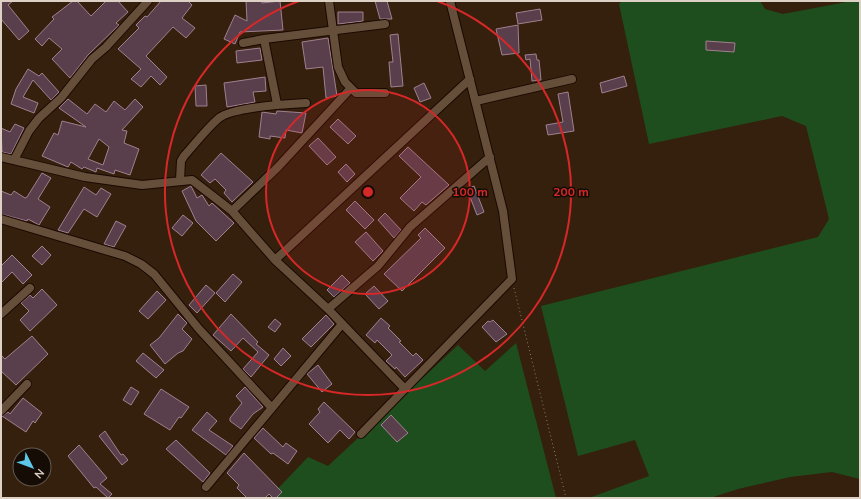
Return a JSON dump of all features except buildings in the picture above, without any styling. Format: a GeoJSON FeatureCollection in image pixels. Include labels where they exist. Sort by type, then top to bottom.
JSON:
{"type":"FeatureCollection","features":[{"type":"Feature","properties":{"kind":"street"},"geometry":{"type":"LineString","coordinates":[[14,160],[29,131],[39,118],[61,98],[92,59],[106,47],[148,1]]}},
{"type":"Feature","properties":{"kind":"street"},"geometry":{"type":"LineString","coordinates":[[329,1],[338,67],[345,82],[361,94],[385,93]]}},
{"type":"Feature","properties":{"kind":"street"},"geometry":{"type":"LineString","coordinates":[[361,434],[404,388],[512,279],[503,211],[450,1]]}},
{"type":"Feature","properties":{"kind":"street"},"geometry":{"type":"LineString","coordinates":[[243,43],[333,29],[385,24]]}},
{"type":"Feature","properties":{"kind":"street"},"geometry":{"type":"LineString","coordinates":[[264,39],[277,104]]}},
{"type":"Feature","properties":{"kind":"street"},"geometry":{"type":"LineString","coordinates":[[275,260],[470,79]]}},
{"type":"Feature","properties":{"kind":"street"},"geometry":{"type":"LineString","coordinates":[[476,101],[572,79]]}},
{"type":"Feature","properties":{"kind":"street"},"geometry":{"type":"LineString","coordinates":[[232,211],[278,167],[351,88]]}},
{"type":"Feature","properties":{"kind":"street"},"geometry":{"type":"LineString","coordinates":[[180,180],[181,161],[184,156],[220,117],[233,112],[277,104],[306,103]]}},
{"type":"Feature","properties":{"kind":"street"},"geometry":{"type":"LineString","coordinates":[[1,157],[85,177],[142,185],[192,180],[232,211],[275,260],[328,309],[404,388]]}},
{"type":"Feature","properties":{"kind":"street"},"geometry":{"type":"LineString","coordinates":[[328,309],[378,266],[410,228],[490,158]]}},
{"type":"Feature","properties":{"kind":"street"},"geometry":{"type":"LineString","coordinates":[[1,219],[124,256],[141,264],[154,274],[199,329],[271,407]]}},
{"type":"Feature","properties":{"kind":"street"},"geometry":{"type":"LineString","coordinates":[[1,314],[30,288]]}},
{"type":"Feature","properties":{"kind":"street"},"geometry":{"type":"LineString","coordinates":[[206,488],[271,407],[342,324]]}},
{"type":"Feature","properties":{"kind":"street"},"geometry":{"type":"LineString","coordinates":[[1,411],[27,384]]}},
{"type":"Feature","properties":{"kind":"path"},"geometry":{"type":"LineString","coordinates":[[512,279],[566,498]]}},
{"type":"Feature","properties":{"kind":"green space"},"geometry":{"type":"Polygon","coordinates":[[[622,1],[760,1],[765,9],[783,14],[852,1],[860,1],[860,479],[832,472],[790,477],[738,489],[710,498],[589,498],[649,476],[635,440],[578,456],[541,306],[818,237],[829,219],[806,126],[782,116],[649,144],[619,4],[622,1]]]}},
{"type":"Feature","properties":{"kind":"green space"},"geometry":{"type":"Polygon","coordinates":[[[516,343],[556,498],[269,498],[308,457],[328,466],[458,345],[485,371],[516,343]]]}}]}
